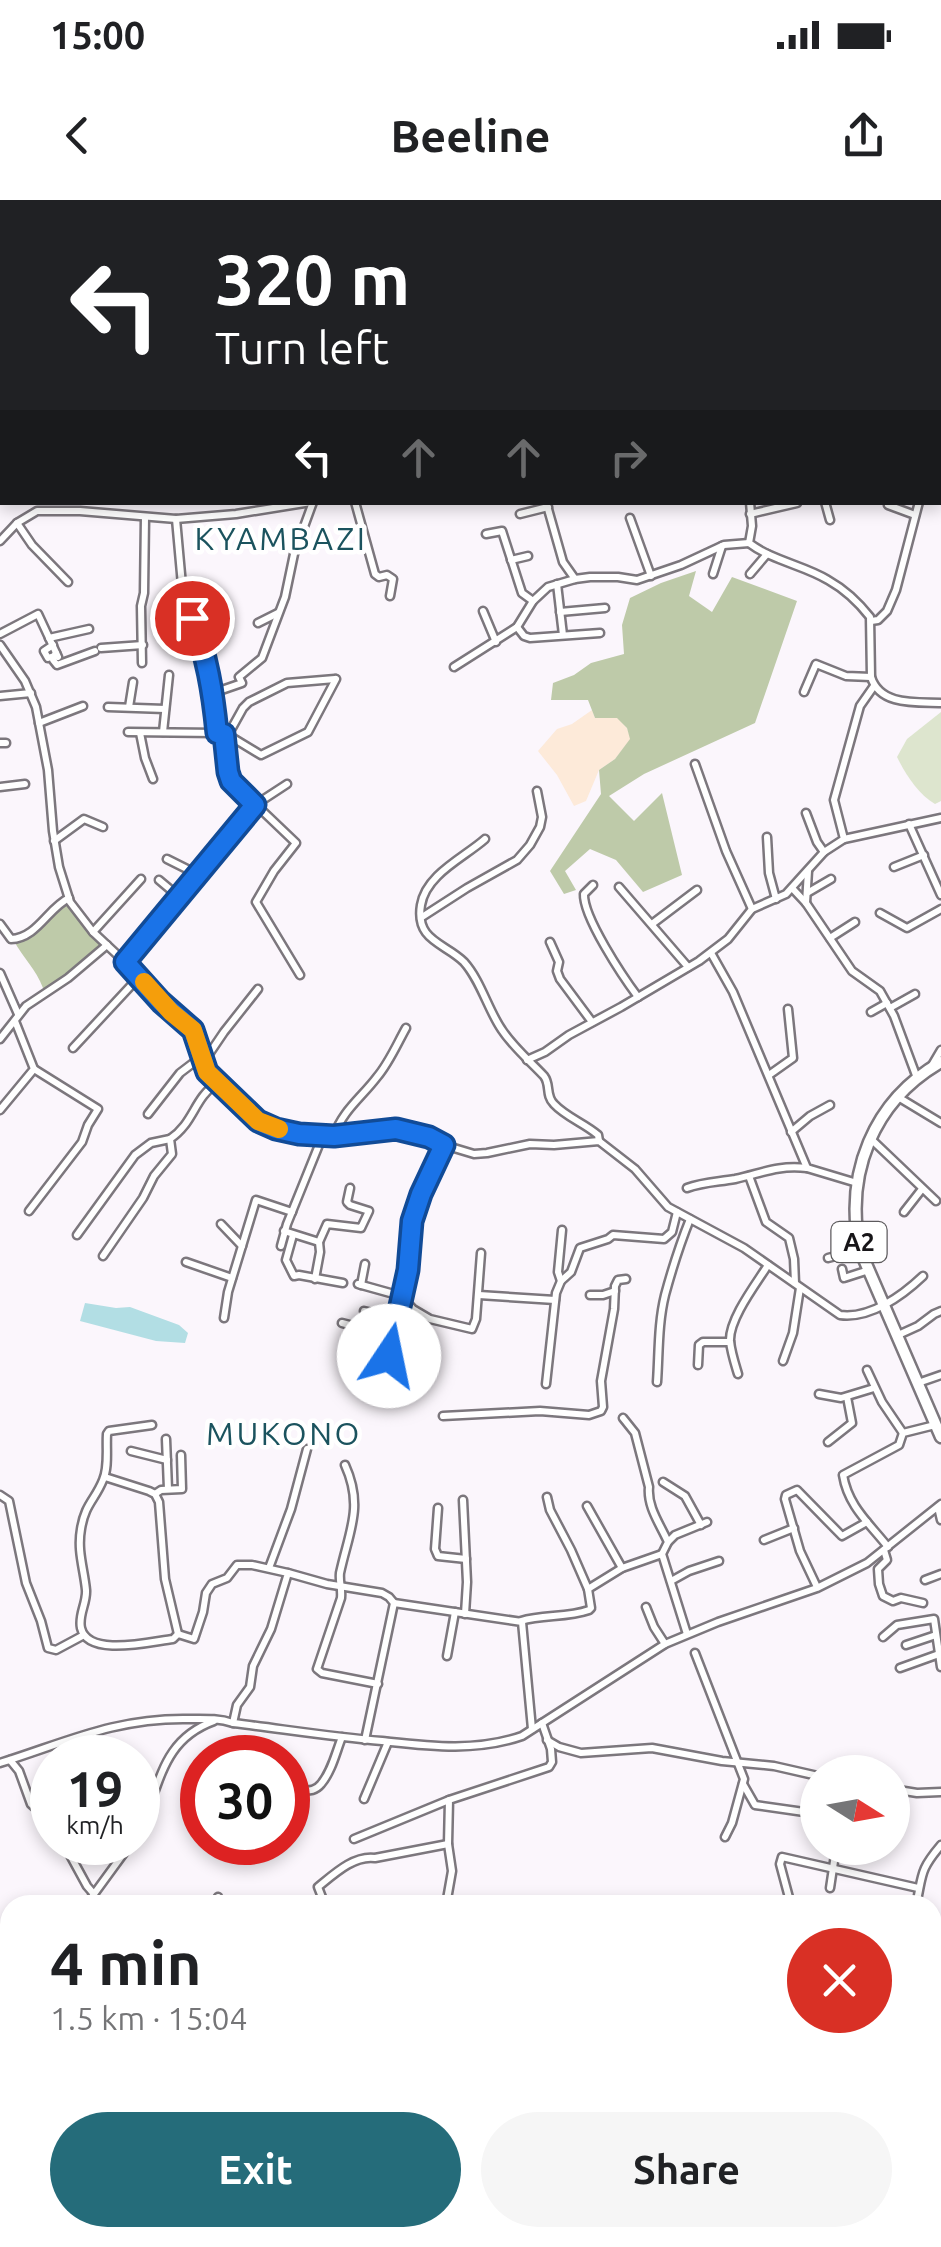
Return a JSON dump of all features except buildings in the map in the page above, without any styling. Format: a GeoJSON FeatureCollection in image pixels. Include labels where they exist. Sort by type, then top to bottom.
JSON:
{"type":"FeatureCollection","features":[{"type":"Feature","properties":{"kind":"main road","name":"A2"},"geometry":{"type":"LineString","coordinates":[[936,1065],[898,1097],[870,1138],[856,1183],[854,1205],[860,1250],[938,1431]]}},
{"type":"Feature","properties":{"kind":"street"},"geometry":{"type":"LineString","coordinates":[[0,540],[17,522],[55,507],[176,518],[236,514],[287,505]]}},
{"type":"Feature","properties":{"kind":"street"},"geometry":{"type":"LineString","coordinates":[[213,694],[242,683],[238,678],[262,658],[285,598],[294,554],[311,505]]}},
{"type":"Feature","properties":{"kind":"street"},"geometry":{"type":"LineString","coordinates":[[356,505],[374,574],[392,579],[390,596]]}},
{"type":"Feature","properties":{"kind":"street"},"geometry":{"type":"LineString","coordinates":[[520,514],[547,505],[563,562],[574,578]]}},
{"type":"Feature","properties":{"kind":"street"},"geometry":{"type":"LineString","coordinates":[[749,544],[750,505]]}},
{"type":"Feature","properties":{"kind":"street"},"geometry":{"type":"LineString","coordinates":[[750,514],[785,505]]}},
{"type":"Feature","properties":{"kind":"street"},"geometry":{"type":"LineString","coordinates":[[826,505],[830,520]]}},
{"type":"Feature","properties":{"kind":"street"},"geometry":{"type":"LineString","coordinates":[[888,505],[915,515]]}},
{"type":"Feature","properties":{"kind":"street"},"geometry":{"type":"LineString","coordinates":[[872,620],[886,612],[896,590],[917,505]]}},
{"type":"Feature","properties":{"kind":"street"},"geometry":{"type":"LineString","coordinates":[[142,663],[145,517]]}},
{"type":"Feature","properties":{"kind":"street"},"geometry":{"type":"LineString","coordinates":[[176,518],[183,596],[202,643],[231,781],[296,843],[256,902],[300,975]]}},
{"type":"Feature","properties":{"kind":"street"},"geometry":{"type":"LineString","coordinates":[[630,518],[650,576]]}},
{"type":"Feature","properties":{"kind":"street"},"geometry":{"type":"LineString","coordinates":[[17,522],[68,582]]}},
{"type":"Feature","properties":{"kind":"street"},"geometry":{"type":"LineString","coordinates":[[486,534],[502,530],[522,593],[532,601]]}},
{"type":"Feature","properties":{"kind":"street"},"geometry":{"type":"LineString","coordinates":[[454,668],[517,626],[532,601],[548,586],[574,578],[637,580],[722,545],[749,544],[826,578],[872,620],[872,681],[860,706],[834,800],[844,838]]}},
{"type":"Feature","properties":{"kind":"street"},"geometry":{"type":"LineString","coordinates":[[713,574],[722,545]]}},
{"type":"Feature","properties":{"kind":"street"},"geometry":{"type":"LineString","coordinates":[[750,574],[767,554]]}},
{"type":"Feature","properties":{"kind":"street"},"geometry":{"type":"LineString","coordinates":[[511,560],[528,556]]}},
{"type":"Feature","properties":{"kind":"street"},"geometry":{"type":"LineString","coordinates":[[558,584],[563,635]]}},
{"type":"Feature","properties":{"kind":"street"},"geometry":{"type":"LineString","coordinates":[[560,612],[605,608]]}},
{"type":"Feature","properties":{"kind":"street"},"geometry":{"type":"LineString","coordinates":[[483,611],[496,642]]}},
{"type":"Feature","properties":{"kind":"street"},"geometry":{"type":"LineString","coordinates":[[258,623],[278,613]]}},
{"type":"Feature","properties":{"kind":"street"},"geometry":{"type":"LineString","coordinates":[[0,634],[38,614],[54,648],[53,660],[57,665],[98,650],[143,646]]}},
{"type":"Feature","properties":{"kind":"street"},"geometry":{"type":"LineString","coordinates":[[517,626],[530,638],[600,633]]}},
{"type":"Feature","properties":{"kind":"street"},"geometry":{"type":"LineString","coordinates":[[54,648],[89,629]]}},
{"type":"Feature","properties":{"kind":"street"},"geometry":{"type":"LineString","coordinates":[[1,648],[25,681],[40,723],[54,841],[69,898],[93,932],[193,1030],[202,1061],[217,1083],[258,1121],[299,1134],[334,1136],[396,1129],[481,1154],[530,1144],[600,1141]]}},
{"type":"Feature","properties":{"kind":"street"},"geometry":{"type":"LineString","coordinates":[[804,692],[816,664],[872,681],[880,692],[902,702],[941,703]]}},
{"type":"Feature","properties":{"kind":"street"},"geometry":{"type":"LineString","coordinates":[[163,732],[169,674]]}},
{"type":"Feature","properties":{"kind":"street"},"geometry":{"type":"LineString","coordinates":[[128,732],[223,734],[261,755],[308,732],[336,679],[286,683],[249,702],[223,734]]}},
{"type":"Feature","properties":{"kind":"street"},"geometry":{"type":"LineString","coordinates":[[129,707],[133,682]]}},
{"type":"Feature","properties":{"kind":"street"},"geometry":{"type":"LineString","coordinates":[[0,696],[31,694]]}},
{"type":"Feature","properties":{"kind":"street"},"geometry":{"type":"LineString","coordinates":[[40,723],[82,706]]}},
{"type":"Feature","properties":{"kind":"street"},"geometry":{"type":"LineString","coordinates":[[108,707],[165,709]]}},
{"type":"Feature","properties":{"kind":"street"},"geometry":{"type":"LineString","coordinates":[[140,733],[153,779]]}},
{"type":"Feature","properties":{"kind":"street"},"geometry":{"type":"LineString","coordinates":[[695,764],[752,909]]}},
{"type":"Feature","properties":{"kind":"street"},"geometry":{"type":"LineString","coordinates":[[0,787],[25,784]]}},
{"type":"Feature","properties":{"kind":"street"},"geometry":{"type":"LineString","coordinates":[[125,962],[255,805],[288,784]]}},
{"type":"Feature","properties":{"kind":"street"},"geometry":{"type":"LineString","coordinates":[[421,917],[518,860],[540,826],[537,791]]}},
{"type":"Feature","properties":{"kind":"street"},"geometry":{"type":"LineString","coordinates":[[806,813],[816,842],[824,852]]}},
{"type":"Feature","properties":{"kind":"street"},"geometry":{"type":"LineString","coordinates":[[527,1060],[710,953],[728,939],[752,909],[786,894],[824,852],[844,838],[941,818]]}},
{"type":"Feature","properties":{"kind":"street"},"geometry":{"type":"LineString","coordinates":[[54,841],[84,819],[103,827]]}},
{"type":"Feature","properties":{"kind":"street"},"geometry":{"type":"LineString","coordinates":[[909,824],[941,895]]}},
{"type":"Feature","properties":{"kind":"street"},"geometry":{"type":"LineString","coordinates":[[768,837],[769,873],[776,899]]}},
{"type":"Feature","properties":{"kind":"street"},"geometry":{"type":"LineString","coordinates":[[485,839],[448,867],[422,899],[426,935],[465,963],[502,1031],[546,1079],[549,1099],[563,1113],[598,1134],[600,1141],[635,1169],[676,1212],[744,1248],[844,1316],[884,1305],[923,1276]]}},
{"type":"Feature","properties":{"kind":"street"},"geometry":{"type":"LineString","coordinates":[[894,867],[924,855]]}},
{"type":"Feature","properties":{"kind":"street"},"geometry":{"type":"LineString","coordinates":[[166,859],[197,874]]}},
{"type":"Feature","properties":{"kind":"street"},"geometry":{"type":"LineString","coordinates":[[806,903],[808,870]]}},
{"type":"Feature","properties":{"kind":"street"},"geometry":{"type":"LineString","coordinates":[[807,893],[831,879]]}},
{"type":"Feature","properties":{"kind":"street"},"geometry":{"type":"LineString","coordinates":[[93,932],[141,880]]}},
{"type":"Feature","properties":{"kind":"street"},"geometry":{"type":"LineString","coordinates":[[159,880],[178,896]]}},
{"type":"Feature","properties":{"kind":"street"},"geometry":{"type":"LineString","coordinates":[[593,884],[584,894],[584,904],[638,996]]}},
{"type":"Feature","properties":{"kind":"street"},"geometry":{"type":"LineString","coordinates":[[619,887],[688,967]]}},
{"type":"Feature","properties":{"kind":"street"},"geometry":{"type":"LineString","coordinates":[[792,888],[852,971],[877,987],[918,1078]]}},
{"type":"Feature","properties":{"kind":"street"},"geometry":{"type":"LineString","coordinates":[[652,924],[698,890]]}},
{"type":"Feature","properties":{"kind":"street"},"geometry":{"type":"LineString","coordinates":[[0,924],[12,939],[20,939],[69,898]]}},
{"type":"Feature","properties":{"kind":"street"},"geometry":{"type":"LineString","coordinates":[[880,912],[907,928],[941,909]]}},
{"type":"Feature","properties":{"kind":"street"},"geometry":{"type":"LineString","coordinates":[[830,938],[855,922]]}},
{"type":"Feature","properties":{"kind":"street"},"geometry":{"type":"LineString","coordinates":[[550,942],[559,962],[558,975],[592,1022]]}},
{"type":"Feature","properties":{"kind":"street"},"geometry":{"type":"LineString","coordinates":[[0,1038],[40,994],[68,978],[108,944]]}},
{"type":"Feature","properties":{"kind":"street"},"geometry":{"type":"LineString","coordinates":[[710,953],[733,992],[807,1168]]}},
{"type":"Feature","properties":{"kind":"street"},"geometry":{"type":"LineString","coordinates":[[0,973],[34,1069],[98,1109],[82,1142],[28,1211]]}},
{"type":"Feature","properties":{"kind":"street"},"geometry":{"type":"LineString","coordinates":[[73,1048],[140,976]]}},
{"type":"Feature","properties":{"kind":"street"},"geometry":{"type":"LineString","coordinates":[[148,1114],[180,1073],[202,1061],[258,989]]}},
{"type":"Feature","properties":{"kind":"street"},"geometry":{"type":"LineString","coordinates":[[871,1012],[915,994]]}},
{"type":"Feature","properties":{"kind":"street"},"geometry":{"type":"LineString","coordinates":[[769,1076],[793,1058],[788,1009]]}},
{"type":"Feature","properties":{"kind":"street"},"geometry":{"type":"LineString","coordinates":[[334,1136],[338,1123],[379,1075],[406,1028]]}},
{"type":"Feature","properties":{"kind":"street"},"geometry":{"type":"LineString","coordinates":[[936,1065],[941,1050]]}},
{"type":"Feature","properties":{"kind":"street"},"geometry":{"type":"LineString","coordinates":[[0,1110],[34,1069]]}},
{"type":"Feature","properties":{"kind":"street"},"geometry":{"type":"LineString","coordinates":[[77,1235],[135,1155],[186,1127],[203,1095],[217,1083]]}},
{"type":"Feature","properties":{"kind":"street"},"geometry":{"type":"LineString","coordinates":[[898,1097],[941,1122]]}},
{"type":"Feature","properties":{"kind":"street"},"geometry":{"type":"LineString","coordinates":[[791,1132],[830,1105]]}},
{"type":"Feature","properties":{"kind":"street"},"geometry":{"type":"LineString","coordinates":[[280,1246],[323,1135]]}},
{"type":"Feature","properties":{"kind":"street"},"geometry":{"type":"LineString","coordinates":[[870,1138],[936,1201]]}},
{"type":"Feature","properties":{"kind":"street"},"geometry":{"type":"LineString","coordinates":[[103,1256],[172,1154],[170,1139]]}},
{"type":"Feature","properties":{"kind":"street"},"geometry":{"type":"LineString","coordinates":[[389,1356],[408,1270],[416,1207],[444,1145]]}},
{"type":"Feature","properties":{"kind":"street"},"geometry":{"type":"LineString","coordinates":[[687,1188],[707,1181],[749,1176],[769,1168],[807,1168],[856,1183]]}},
{"type":"Feature","properties":{"kind":"street"},"geometry":{"type":"LineString","coordinates":[[749,1176],[766,1222],[789,1238],[794,1260],[794,1332],[784,1361]]}},
{"type":"Feature","properties":{"kind":"street"},"geometry":{"type":"LineString","coordinates":[[314,1279],[319,1242],[327,1224],[361,1228],[364,1223],[368,1210],[350,1205],[350,1188]]}},
{"type":"Feature","properties":{"kind":"street"},"geometry":{"type":"LineString","coordinates":[[904,1212],[922,1189]]}},
{"type":"Feature","properties":{"kind":"street"},"geometry":{"type":"LineString","coordinates":[[224,1318],[256,1200],[292,1212]]}},
{"type":"Feature","properties":{"kind":"street"},"geometry":{"type":"LineString","coordinates":[[560,1281],[571,1272],[580,1248],[613,1235],[648,1240],[666,1238],[672,1232],[676,1212]]}},
{"type":"Feature","properties":{"kind":"street"},"geometry":{"type":"LineString","coordinates":[[657,1382],[666,1292],[690,1219]]}},
{"type":"Feature","properties":{"kind":"street"},"geometry":{"type":"LineString","coordinates":[[221,1224],[242,1246]]}},
{"type":"Feature","properties":{"kind":"street"},"geometry":{"type":"LineString","coordinates":[[546,1384],[560,1281],[562,1230]]}},
{"type":"Feature","properties":{"kind":"street"},"geometry":{"type":"LineString","coordinates":[[284,1231],[319,1242]]}},
{"type":"Feature","properties":{"kind":"street"},"geometry":{"type":"LineString","coordinates":[[293,1235],[286,1260],[294,1276],[342,1283]]}},
{"type":"Feature","properties":{"kind":"street"},"geometry":{"type":"LineString","coordinates":[[828,1258],[860,1250]]}},
{"type":"Feature","properties":{"kind":"street"},"geometry":{"type":"LineString","coordinates":[[365,1264],[360,1284],[401,1296],[413,1309],[430,1318],[472,1329],[476,1324],[481,1253]]}},
{"type":"Feature","properties":{"kind":"street"},"geometry":{"type":"LineString","coordinates":[[186,1262],[232,1278]]}},
{"type":"Feature","properties":{"kind":"street"},"geometry":{"type":"LineString","coordinates":[[738,1374],[730,1342],[736,1318],[768,1265]]}},
{"type":"Feature","properties":{"kind":"street"},"geometry":{"type":"LineString","coordinates":[[842,1269],[844,1278],[869,1270]]}},
{"type":"Feature","properties":{"kind":"street"},"geometry":{"type":"LineString","coordinates":[[443,1416],[601,1411],[600,1381],[618,1280],[626,1280]]}},
{"type":"Feature","properties":{"kind":"street"},"geometry":{"type":"LineString","coordinates":[[590,1295],[616,1291]]}},
{"type":"Feature","properties":{"kind":"street"},"geometry":{"type":"LineString","coordinates":[[478,1295],[555,1300]]}},
{"type":"Feature","properties":{"kind":"street"},"geometry":{"type":"LineString","coordinates":[[364,1311],[395,1318]]}},
{"type":"Feature","properties":{"kind":"street"},"geometry":{"type":"LineString","coordinates":[[896,1336],[941,1311]]}},
{"type":"Feature","properties":{"kind":"street"},"geometry":{"type":"LineString","coordinates":[[342,1323],[392,1336]]}},
{"type":"Feature","properties":{"kind":"street"},"geometry":{"type":"LineString","coordinates":[[698,1364],[698,1348],[704,1342],[730,1342]]}},
{"type":"Feature","properties":{"kind":"street"},"geometry":{"type":"LineString","coordinates":[[867,1370],[903,1433]]}},
{"type":"Feature","properties":{"kind":"street"},"geometry":{"type":"LineString","coordinates":[[918,1384],[941,1375]]}},
{"type":"Feature","properties":{"kind":"street"},"geometry":{"type":"LineString","coordinates":[[819,1394],[846,1397],[874,1388]]}},
{"type":"Feature","properties":{"kind":"street"},"geometry":{"type":"LineString","coordinates":[[828,1442],[852,1423],[846,1397]]}},
{"type":"Feature","properties":{"kind":"street"},"geometry":{"type":"LineString","coordinates":[[623,1418],[635,1434],[652,1510],[668,1542]]}},
{"type":"Feature","properties":{"kind":"street"},"geometry":{"type":"LineString","coordinates":[[152,1425],[109,1431],[105,1477],[88,1502],[80,1530],[86,1598],[80,1623],[84,1636],[128,1647],[174,1639],[178,1634]]}},
{"type":"Feature","properties":{"kind":"street"},"geometry":{"type":"LineString","coordinates":[[903,1433],[938,1431]]}},
{"type":"Feature","properties":{"kind":"street"},"geometry":{"type":"LineString","coordinates":[[903,1433],[894,1449],[843,1474],[856,1509],[886,1548],[886,1560],[878,1570],[884,1596],[892,1601],[900,1598],[923,1603]]}},
{"type":"Feature","properties":{"kind":"street"},"geometry":{"type":"LineString","coordinates":[[166,1439],[168,1489]]}},
{"type":"Feature","properties":{"kind":"street"},"geometry":{"type":"LineString","coordinates":[[270,1568],[308,1450]]}},
{"type":"Feature","properties":{"kind":"street"},"geometry":{"type":"LineString","coordinates":[[131,1451],[167,1460]]}},
{"type":"Feature","properties":{"kind":"street"},"geometry":{"type":"LineString","coordinates":[[155,1494],[182,1488],[181,1455]]}},
{"type":"Feature","properties":{"kind":"street"},"geometry":{"type":"LineString","coordinates":[[345,1465],[355,1496],[351,1534],[340,1572],[342,1587],[317,1669],[322,1674],[378,1684]]}},
{"type":"Feature","properties":{"kind":"street"},"geometry":{"type":"LineString","coordinates":[[105,1477],[155,1494],[161,1512],[165,1579],[178,1634]]}},
{"type":"Feature","properties":{"kind":"street"},"geometry":{"type":"LineString","coordinates":[[663,1482],[685,1496],[704,1524],[671,1537],[662,1554],[687,1634]]}},
{"type":"Feature","properties":{"kind":"street"},"geometry":{"type":"LineString","coordinates":[[818,1588],[800,1550],[785,1497],[798,1490],[842,1536],[867,1522]]}},
{"type":"Feature","properties":{"kind":"street"},"geometry":{"type":"LineString","coordinates":[[0,1496],[9,1501],[26,1583],[48,1648],[56,1650],[84,1636]]}},
{"type":"Feature","properties":{"kind":"street"},"geometry":{"type":"LineString","coordinates":[[178,1634],[194,1639],[206,1593],[237,1565],[270,1568],[382,1593],[394,1602],[465,1614],[521,1621],[588,1610],[588,1589],[546,1498]]}},
{"type":"Feature","properties":{"kind":"street"},"geometry":{"type":"LineString","coordinates":[[463,1500],[465,1614]]}},
{"type":"Feature","properties":{"kind":"street"},"geometry":{"type":"LineString","coordinates":[[939,1505],[941,1520]]}},
{"type":"Feature","properties":{"kind":"street"},"geometry":{"type":"LineString","coordinates":[[0,1763],[106,1727],[164,1718],[220,1718],[233,1723],[388,1742],[472,1747],[506,1742],[522,1736],[665,1644],[818,1588],[867,1563],[939,1505]]}},
{"type":"Feature","properties":{"kind":"street"},"geometry":{"type":"LineString","coordinates":[[587,1506],[622,1568]]}},
{"type":"Feature","properties":{"kind":"street"},"geometry":{"type":"LineString","coordinates":[[438,1508],[438,1556],[466,1559]]}},
{"type":"Feature","properties":{"kind":"street"},"geometry":{"type":"LineString","coordinates":[[764,1540],[794,1528]]}},
{"type":"Feature","properties":{"kind":"street"},"geometry":{"type":"LineString","coordinates":[[588,1589],[622,1568],[662,1554]]}},
{"type":"Feature","properties":{"kind":"street"},"geometry":{"type":"LineString","coordinates":[[670,1581],[719,1560]]}},
{"type":"Feature","properties":{"kind":"street"},"geometry":{"type":"LineString","coordinates":[[233,1723],[236,1705],[250,1686],[253,1666],[271,1629],[288,1573]]}},
{"type":"Feature","properties":{"kind":"street"},"geometry":{"type":"LineString","coordinates":[[925,1580],[941,1574]]}},
{"type":"Feature","properties":{"kind":"street"},"geometry":{"type":"LineString","coordinates":[[365,1740],[394,1602]]}},
{"type":"Feature","properties":{"kind":"street"},"geometry":{"type":"LineString","coordinates":[[646,1607],[665,1644]]}},
{"type":"Feature","properties":{"kind":"street"},"geometry":{"type":"LineString","coordinates":[[447,1656],[454,1612]]}},
{"type":"Feature","properties":{"kind":"street"},"geometry":{"type":"LineString","coordinates":[[884,1637],[897,1625],[934,1619],[941,1668]]}},
{"type":"Feature","properties":{"kind":"street"},"geometry":{"type":"LineString","coordinates":[[521,1621],[532,1729]]}},
{"type":"Feature","properties":{"kind":"street"},"geometry":{"type":"LineString","coordinates":[[906,1645],[936,1635]]}},
{"type":"Feature","properties":{"kind":"street"},"geometry":{"type":"LineString","coordinates":[[695,1653],[744,1775],[725,1837]]}},
{"type":"Feature","properties":{"kind":"street"},"geometry":{"type":"LineString","coordinates":[[900,1668],[939,1654]]}},
{"type":"Feature","properties":{"kind":"street"},"geometry":{"type":"LineString","coordinates":[[160,1776],[170,1753],[196,1727],[220,1718]]}},
{"type":"Feature","properties":{"kind":"street"},"geometry":{"type":"LineString","coordinates":[[354,1839],[449,1800],[549,1767],[552,1760],[542,1723]]}},
{"type":"Feature","properties":{"kind":"street"},"geometry":{"type":"LineString","coordinates":[[310,1790],[321,1784],[342,1737]]}},
{"type":"Feature","properties":{"kind":"street"},"geometry":{"type":"LineString","coordinates":[[547,1740],[580,1753],[652,1748],[800,1772]]}},
{"type":"Feature","properties":{"kind":"street"},"geometry":{"type":"LineString","coordinates":[[364,1799],[388,1742]]}},
{"type":"Feature","properties":{"kind":"street"},"geometry":{"type":"LineString","coordinates":[[10,1760],[19,1770],[30,1804]]}},
{"type":"Feature","properties":{"kind":"street"},"geometry":{"type":"LineString","coordinates":[[743,1784],[755,1805],[800,1811]]}},
{"type":"Feature","properties":{"kind":"street"},"geometry":{"type":"LineString","coordinates":[[910,1792],[941,1792]]}},
{"type":"Feature","properties":{"kind":"street"},"geometry":{"type":"LineString","coordinates":[[448,1895],[452,1871],[449,1800]]}},
{"type":"Feature","properties":{"kind":"street"},"geometry":{"type":"LineString","coordinates":[[322,1895],[318,1887],[357,1860],[448,1844]]}},
{"type":"Feature","properties":{"kind":"street"},"geometry":{"type":"LineString","coordinates":[[917,1895],[924,1868],[941,1845]]}},
{"type":"Feature","properties":{"kind":"street"},"geometry":{"type":"LineString","coordinates":[[788,1895],[781,1858],[918,1888]]}},
{"type":"Feature","properties":{"kind":"street"},"geometry":{"type":"LineString","coordinates":[[75,1865],[93,1893],[114,1865]]}},
{"type":"Feature","properties":{"kind":"street"},"geometry":{"type":"LineString","coordinates":[[830,1888],[834,1865]]}},
{"type":"Feature","properties":{"kind":"shaded area"},"geometry":{"type":"Polygon","coordinates":[[[592,710],[595,718],[617,717],[631,739],[615,759],[599,770],[586,801],[574,806],[538,751],[557,729],[592,710]]]}},
{"type":"Feature","properties":{"kind":"green space"},"geometry":{"type":"Polygon","coordinates":[[[696,571],[689,596],[712,612],[732,577],[797,601],[755,723],[644,774],[609,796],[634,821],[662,793],[682,875],[643,892],[616,860],[590,849],[565,871],[576,890],[564,894],[550,871],[601,794],[599,770],[615,759],[630,739],[627,728],[617,718],[595,718],[588,700],[551,700],[553,683],[591,663],[624,654],[622,625],[630,598],[696,571]]]}},
{"type":"Feature","properties":{"kind":"green space"},"geometry":{"type":"Polygon","coordinates":[[[941,712],[941,801],[935,804],[913,784],[897,757],[907,739],[941,712]]]}},
{"type":"Feature","properties":{"kind":"green space"},"geometry":{"type":"Polygon","coordinates":[[[67,902],[101,945],[68,975],[43,988],[14,941],[24,941],[67,902]]]}},
{"type":"Feature","properties":{"kind":"water"},"geometry":{"type":"Polygon","coordinates":[[[85,1303],[130,1307],[179,1325],[188,1333],[185,1343],[156,1341],[80,1321],[85,1303]]]}},
{"type":"Feature","properties":{"kind":"slow traffic"},"geometry":{"type":"LineString","coordinates":[[144,982],[193,1030],[207,1072],[258,1121],[279,1129]]}},
{"type":"Feature","properties":{"kind":"district","name":"KYAMBAZI"},"geometry":{"type":"Point","coordinates":[281,538]}},
{"type":"Feature","properties":{"kind":"district","name":"MUKONO"},"geometry":{"type":"Point","coordinates":[284,1433]}},
{"type":"Feature","properties":{"kind":"route"},"geometry":{"type":"LineString","coordinates":[[192,618],[207,663],[217,733],[224,734],[231,781],[255,805],[125,962],[193,1030],[207,1072],[258,1121],[299,1134],[334,1136],[396,1129],[444,1145],[412,1221],[408,1270],[389,1356]]}}]}
